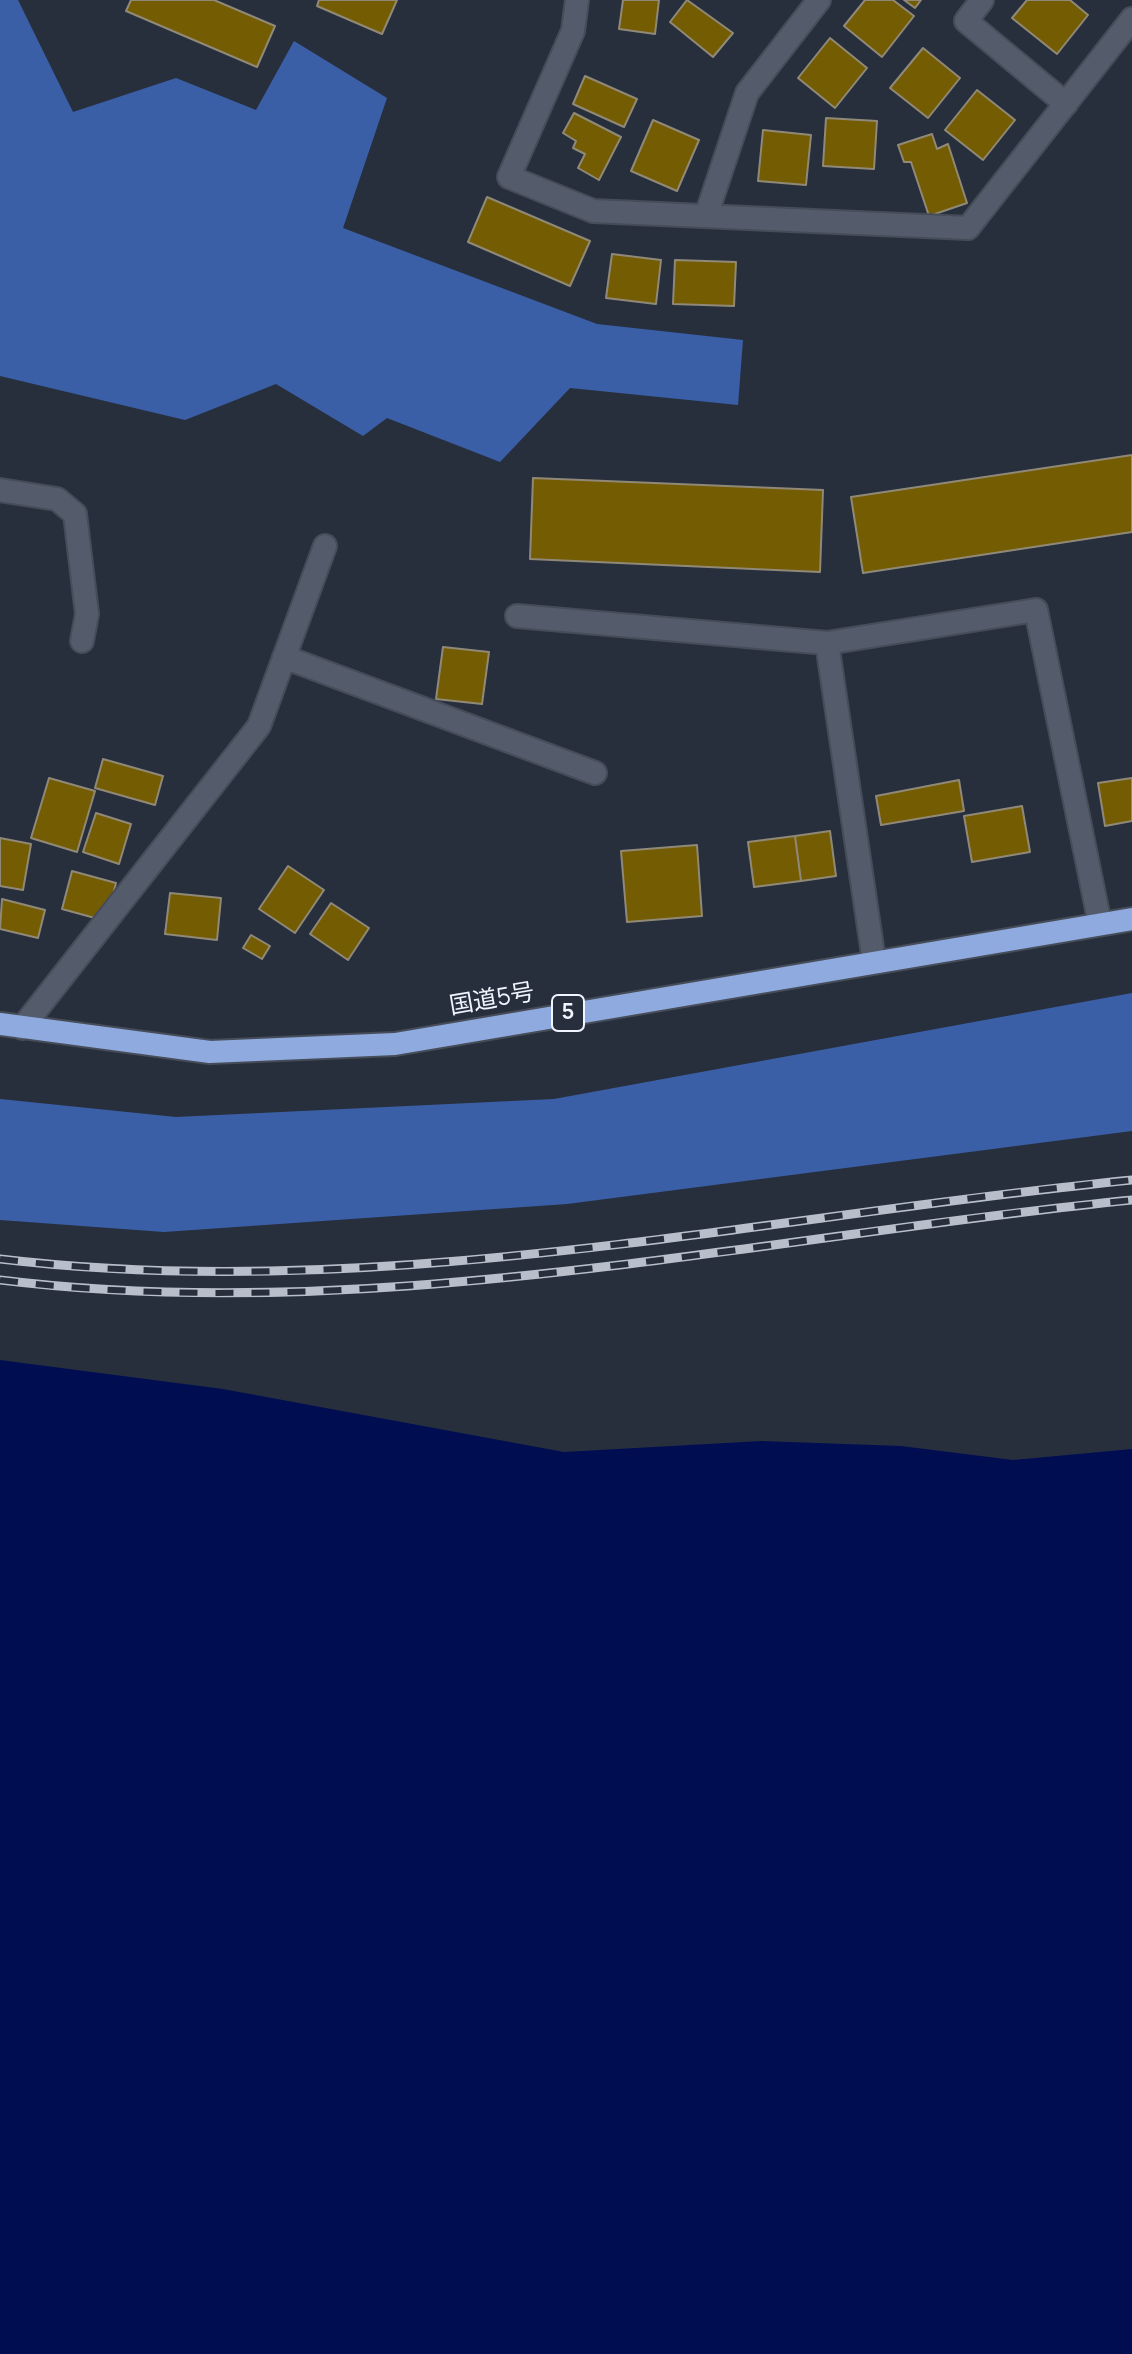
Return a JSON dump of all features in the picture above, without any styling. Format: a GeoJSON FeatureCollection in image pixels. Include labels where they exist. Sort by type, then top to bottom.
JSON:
{"type":"FeatureCollection","features":[{"type":"Feature","properties":{"kind":"highway","name":"国道5号"},"geometry":{"type":"LineString","coordinates":[[11,1026],[210,1052],[395,1044],[1132,919]]}},
{"type":"Feature","properties":{"kind":"street"},"geometry":{"type":"LineString","coordinates":[[577,0],[573,31],[509,177],[593,211],[968,228],[1132,19]]}},
{"type":"Feature","properties":{"kind":"street"},"geometry":{"type":"LineString","coordinates":[[706,216],[747,93],[819,0]]}},
{"type":"Feature","properties":{"kind":"street"},"geometry":{"type":"LineString","coordinates":[[982,0],[966,21],[1066,104]]}},
{"type":"Feature","properties":{"kind":"street"},"geometry":{"type":"LineString","coordinates":[[0,490],[57,499],[75,514],[87,614],[82,641]]}},
{"type":"Feature","properties":{"kind":"street"},"geometry":{"type":"LineString","coordinates":[[11,1026],[259,726],[325,546]]}},
{"type":"Feature","properties":{"kind":"street"},"geometry":{"type":"LineString","coordinates":[[517,616],[827,643],[1036,610],[1100,924]]}},
{"type":"Feature","properties":{"kind":"street"},"geometry":{"type":"LineString","coordinates":[[827,643],[874,961]]}},
{"type":"Feature","properties":{"kind":"street"},"geometry":{"type":"LineString","coordinates":[[284,657],[595,773]]}},
{"type":"Feature","properties":{"kind":"shaded area"},"geometry":{"type":"Polygon","coordinates":[[[0,0],[18,0],[73,112],[176,78],[256,110],[294,41],[387,98],[343,228],[597,324],[743,340],[738,405],[570,388],[500,462],[387,418],[363,436],[276,384],[185,420],[0,376],[0,0]]]}},
{"type":"Feature","properties":{"kind":"shaded area"},"geometry":{"type":"Polygon","coordinates":[[[1132,993],[1132,1131],[567,1204],[164,1232],[0,1220],[0,1099],[176,1117],[554,1099],[1132,993]]]}},
{"type":"Feature","properties":{"kind":"shaded area"},"geometry":{"type":"Polygon","coordinates":[[[0,1360],[223,1389],[564,1452],[761,1441],[901,1446],[1013,1460],[1132,1449],[1132,2354],[0,2354],[0,1360]]]}},
{"type":"Feature","properties":{"kind":"building"},"geometry":{"type":"Polygon","coordinates":[[[131,0],[214,0],[275,26],[257,67],[126,11],[131,0]]]}},
{"type":"Feature","properties":{"kind":"building"},"geometry":{"type":"Polygon","coordinates":[[[319,0],[397,0],[382,34],[317,6],[319,0]]]}},
{"type":"Feature","properties":{"kind":"building"},"geometry":{"type":"Polygon","coordinates":[[[623,0],[659,0],[655,34],[619,29],[623,0]]]}},
{"type":"Feature","properties":{"kind":"building"},"geometry":{"type":"Polygon","coordinates":[[[687,0],[733,33],[713,57],[670,22],[687,0]]]}},
{"type":"Feature","properties":{"kind":"building"},"geometry":{"type":"Polygon","coordinates":[[[865,0],[893,0],[914,16],[882,57],[844,26],[865,0]]]}},
{"type":"Feature","properties":{"kind":"building"},"geometry":{"type":"Polygon","coordinates":[[[904,0],[921,0],[915,8],[904,0]]]}},
{"type":"Feature","properties":{"kind":"building"},"geometry":{"type":"Polygon","coordinates":[[[1027,0],[1070,0],[1088,15],[1057,54],[1012,18],[1027,0]]]}},
{"type":"Feature","properties":{"kind":"building"},"geometry":{"type":"Polygon","coordinates":[[[830,38],[867,68],[835,108],[798,78],[830,38]]]}},
{"type":"Feature","properties":{"kind":"building"},"geometry":{"type":"Polygon","coordinates":[[[923,48],[960,78],[928,118],[890,88],[923,48]]]}},
{"type":"Feature","properties":{"kind":"building"},"geometry":{"type":"Polygon","coordinates":[[[585,76],[637,99],[624,127],[573,104],[585,76]]]}},
{"type":"Feature","properties":{"kind":"building"},"geometry":{"type":"Polygon","coordinates":[[[977,90],[1015,120],[983,160],[945,130],[977,90]]]}},
{"type":"Feature","properties":{"kind":"building"},"geometry":{"type":"Polygon","coordinates":[[[574,113],[621,137],[599,180],[578,168],[585,154],[573,148],[576,141],[563,133],[574,113]]]}},
{"type":"Feature","properties":{"kind":"building"},"geometry":{"type":"Polygon","coordinates":[[[826,118],[877,121],[874,169],[823,166],[826,118]]]}},
{"type":"Feature","properties":{"kind":"building"},"geometry":{"type":"Polygon","coordinates":[[[653,120],[699,140],[677,191],[631,171],[653,120]]]}},
{"type":"Feature","properties":{"kind":"building"},"geometry":{"type":"Polygon","coordinates":[[[763,130],[811,135],[806,185],[758,181],[763,130]]]}},
{"type":"Feature","properties":{"kind":"building"},"geometry":{"type":"Polygon","coordinates":[[[932,134],[937,149],[948,144],[967,203],[929,216],[911,162],[904,162],[898,145],[932,134]]]}},
{"type":"Feature","properties":{"kind":"building"},"geometry":{"type":"Polygon","coordinates":[[[487,197],[590,241],[570,286],[468,242],[487,197]]]}},
{"type":"Feature","properties":{"kind":"building"},"geometry":{"type":"Polygon","coordinates":[[[612,254],[661,260],[656,304],[606,298],[612,254]]]}},
{"type":"Feature","properties":{"kind":"building"},"geometry":{"type":"Polygon","coordinates":[[[675,260],[736,262],[734,306],[673,304],[675,260]]]}},
{"type":"Feature","properties":{"kind":"building"},"geometry":{"type":"Polygon","coordinates":[[[1132,455],[1132,532],[863,573],[851,497],[1132,455]]]}},
{"type":"Feature","properties":{"kind":"building"},"geometry":{"type":"Polygon","coordinates":[[[533,478],[823,490],[820,572],[530,559],[533,478]]]}},
{"type":"Feature","properties":{"kind":"building"},"geometry":{"type":"Polygon","coordinates":[[[443,647],[489,652],[482,704],[436,699],[443,647]]]}},
{"type":"Feature","properties":{"kind":"building"},"geometry":{"type":"Polygon","coordinates":[[[103,759],[163,776],[155,805],[95,788],[103,759]]]}},
{"type":"Feature","properties":{"kind":"building"},"geometry":{"type":"Polygon","coordinates":[[[49,778],[95,791],[77,852],[31,838],[49,778]]]}},
{"type":"Feature","properties":{"kind":"building"},"geometry":{"type":"Polygon","coordinates":[[[1132,778],[1132,821],[1105,826],[1098,783],[1132,778]]]}},
{"type":"Feature","properties":{"kind":"building"},"geometry":{"type":"Polygon","coordinates":[[[959,780],[964,811],[881,825],[876,796],[959,780]]]}},
{"type":"Feature","properties":{"kind":"building"},"geometry":{"type":"Polygon","coordinates":[[[1022,806],[1030,852],[972,862],[964,816],[1022,806]]]}},
{"type":"Feature","properties":{"kind":"building"},"geometry":{"type":"Polygon","coordinates":[[[96,813],[131,824],[119,864],[83,852],[96,813]]]}},
{"type":"Feature","properties":{"kind":"building"},"geometry":{"type":"Polygon","coordinates":[[[830,831],[836,876],[801,881],[795,836],[830,831]]]}},
{"type":"Feature","properties":{"kind":"building"},"geometry":{"type":"Polygon","coordinates":[[[795,836],[801,881],[754,887],[748,842],[795,836]]]}},
{"type":"Feature","properties":{"kind":"building"},"geometry":{"type":"Polygon","coordinates":[[[0,838],[31,844],[23,890],[0,886],[0,838]]]}},
{"type":"Feature","properties":{"kind":"building"},"geometry":{"type":"Polygon","coordinates":[[[697,845],[702,916],[627,922],[621,851],[697,845]]]}},
{"type":"Feature","properties":{"kind":"building"},"geometry":{"type":"Polygon","coordinates":[[[288,866],[324,890],[295,933],[259,909],[288,866]]]}},
{"type":"Feature","properties":{"kind":"building"},"geometry":{"type":"Polygon","coordinates":[[[72,871],[116,883],[106,921],[62,909],[72,871]]]}},
{"type":"Feature","properties":{"kind":"building"},"geometry":{"type":"Polygon","coordinates":[[[170,893],[221,898],[217,940],[165,934],[170,893]]]}},
{"type":"Feature","properties":{"kind":"building"},"geometry":{"type":"Polygon","coordinates":[[[2,899],[45,910],[38,938],[0,929],[2,899]]]}},
{"type":"Feature","properties":{"kind":"building"},"geometry":{"type":"Polygon","coordinates":[[[331,903],[369,928],[348,960],[310,934],[331,903]]]}},
{"type":"Feature","properties":{"kind":"building"},"geometry":{"type":"Polygon","coordinates":[[[251,935],[270,946],[262,959],[243,948],[251,935]]]}},
{"type":"Feature","properties":{"kind":"railway"},"geometry":{"type":"LineString","coordinates":[[0,1259],[142,1270],[284,1271],[425,1264],[567,1250],[1132,1180]]}},
{"type":"Feature","properties":{"kind":"railway"},"geometry":{"type":"LineString","coordinates":[[0,1280],[141,1291],[283,1292],[425,1285],[709,1254],[1132,1200]]}}]}
